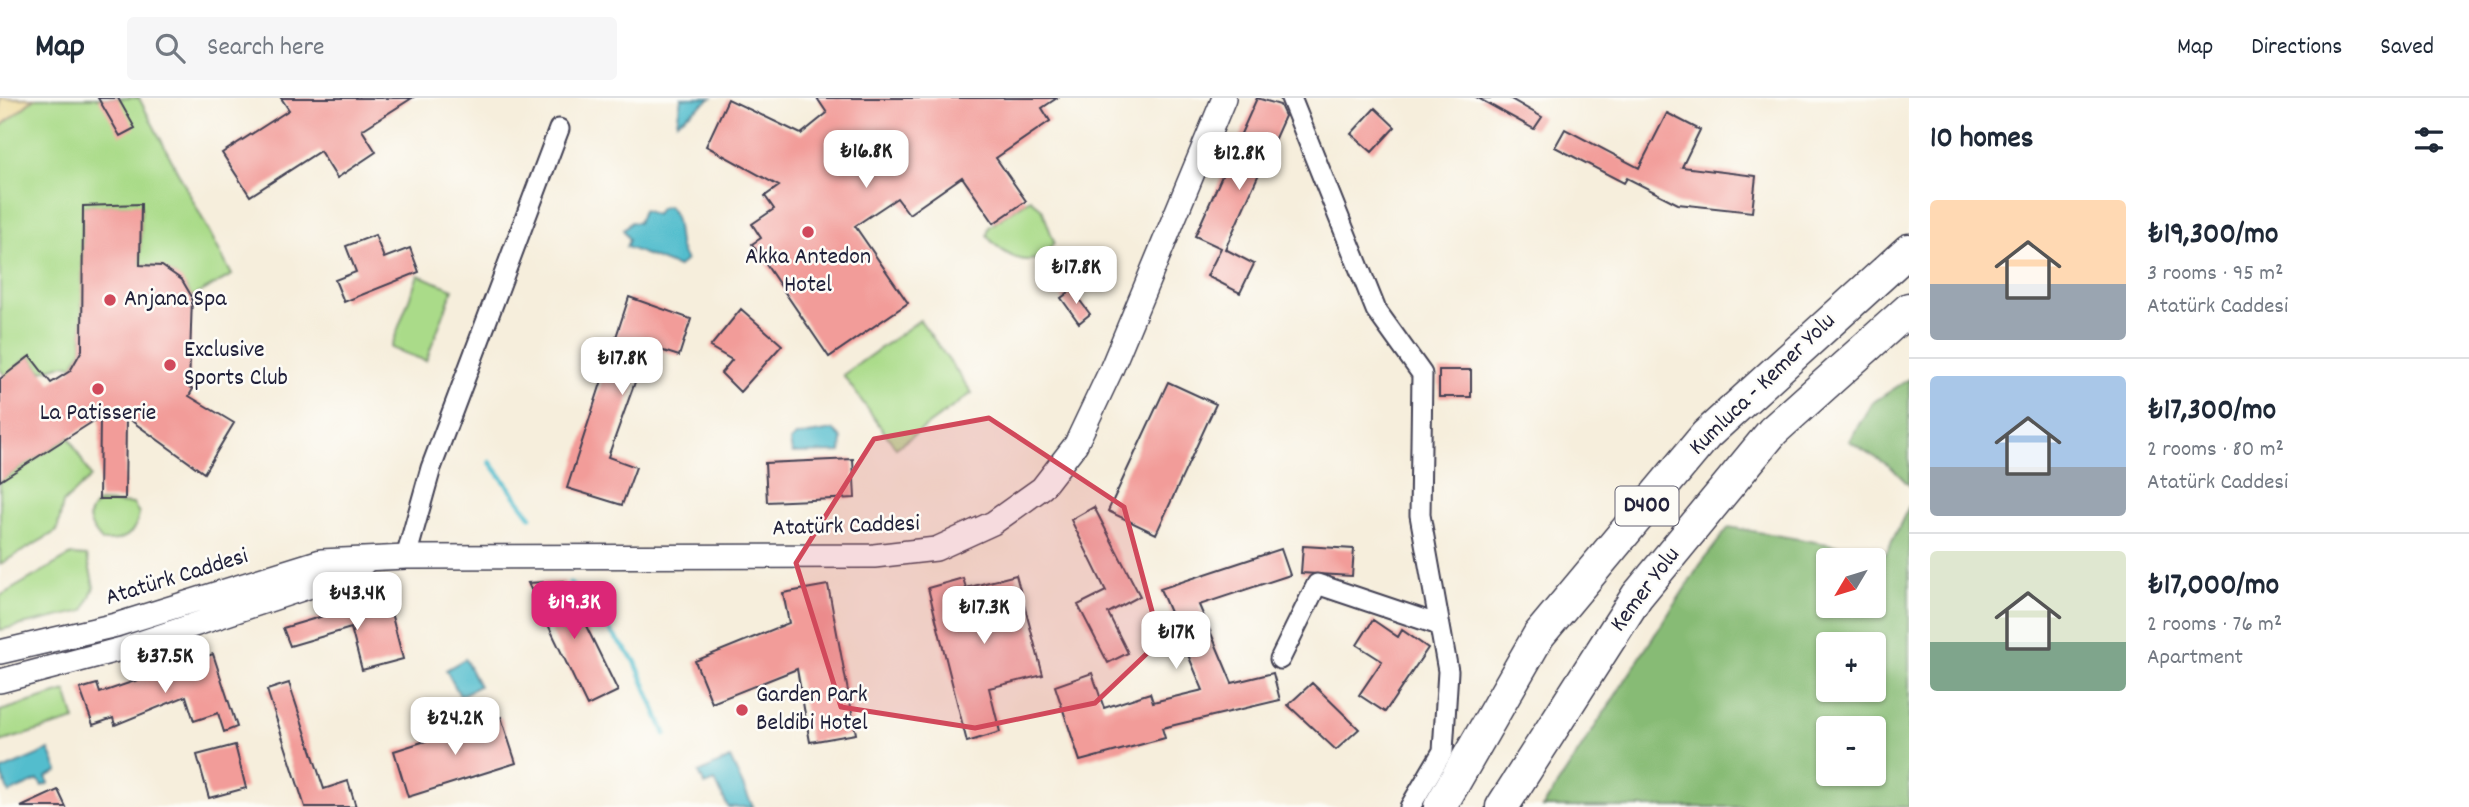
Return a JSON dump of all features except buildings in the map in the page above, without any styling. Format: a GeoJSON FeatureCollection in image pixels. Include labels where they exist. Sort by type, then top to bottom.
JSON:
{"type":"FeatureCollection","features":[{"type":"Feature","properties":{"kind":"highway","name":"Kumluca - Kemer Yolu"},"geometry":{"type":"LineString","coordinates":[[1446,795],[1539,635],[1706,435],[1909,250]]}},
{"type":"Feature","properties":{"kind":"highway","name":"Kemer Yolu"},"geometry":{"type":"LineString","coordinates":[[1502,807],[1637,596],[1773,431],[1909,309]]}},
{"type":"Feature","properties":{"kind":"street","name":"Atatürk Caddesi"},"geometry":{"type":"LineString","coordinates":[[0,652],[116,625],[321,561],[406,556],[874,556],[936,549],[993,523],[1042,488],[1076,444],[1111,370],[1224,98]]}},
{"type":"Feature","properties":{"kind":"street"},"geometry":{"type":"LineString","coordinates":[[1292,98],[1376,310],[1422,374],[1420,515],[1448,671],[1443,751],[1410,807]]}},
{"type":"Feature","properties":{"kind":"street"},"geometry":{"type":"LineString","coordinates":[[406,556],[431,468],[559,129]]}},
{"type":"Feature","properties":{"kind":"street","name":"Atatürk Caddesi"},"geometry":{"type":"LineString","coordinates":[[0,681],[125,648],[326,582],[370,560]]}},
{"type":"Feature","properties":{"kind":"street"},"geometry":{"type":"LineString","coordinates":[[1280,659],[1317,584],[1440,625]]}},
{"type":"Feature","properties":{"kind":"street"},"geometry":{"type":"LineString","coordinates":[[1417,807],[1446,795]]}},
{"type":"Feature","properties":{"kind":"highlighted area"},"geometry":{"type":"Polygon","coordinates":[[[989,418],[1124,507],[1160,641],[1095,703],[975,728],[841,707],[796,563],[874,439],[989,418]]]}},
{"type":"Feature","properties":{"kind":"green space"},"geometry":{"type":"Polygon","coordinates":[[[35,98],[139,98],[232,275],[192,297],[182,282],[171,273],[157,267],[140,265],[141,205],[83,206],[82,350],[73,366],[65,364],[42,371],[30,356],[17,366],[12,385],[0,369],[0,127],[35,98]]]}},
{"type":"Feature","properties":{"kind":"green space"},"geometry":{"type":"Polygon","coordinates":[[[1030,199],[1042,209],[1054,242],[1039,258],[1030,260],[1003,251],[987,236],[989,227],[1030,199]]]}},
{"type":"Feature","properties":{"kind":"green space"},"geometry":{"type":"Polygon","coordinates":[[[418,275],[453,289],[426,361],[391,348],[418,275]]]}},
{"type":"Feature","properties":{"kind":"green space"},"geometry":{"type":"Polygon","coordinates":[[[920,320],[972,393],[896,448],[843,375],[920,320]]]}},
{"type":"Feature","properties":{"kind":"green space"},"geometry":{"type":"Polygon","coordinates":[[[1909,379],[1909,485],[1891,467],[1849,441],[1872,403],[1909,379]]]}},
{"type":"Feature","properties":{"kind":"green space"},"geometry":{"type":"Polygon","coordinates":[[[69,437],[91,477],[63,503],[57,531],[0,564],[0,481],[69,437]]]}},
{"type":"Feature","properties":{"kind":"green space"},"geometry":{"type":"Polygon","coordinates":[[[99,502],[133,504],[139,513],[132,532],[116,540],[102,541],[94,531],[89,516],[99,502]]]}},
{"type":"Feature","properties":{"kind":"green space"},"geometry":{"type":"Polygon","coordinates":[[[1909,506],[1909,807],[1543,807],[1700,565],[1729,527],[1851,548],[1816,548],[1816,618],[1886,618],[1886,554],[1909,506]]]}},
{"type":"Feature","properties":{"kind":"green space"},"geometry":{"type":"Polygon","coordinates":[[[71,555],[87,556],[94,587],[84,611],[0,630],[0,596],[71,555]]]}},
{"type":"Feature","properties":{"kind":"green space"},"geometry":{"type":"Polygon","coordinates":[[[66,691],[75,720],[0,742],[0,711],[66,691]]]}},
{"type":"Feature","properties":{"kind":"sand"},"geometry":{"type":"Polygon","coordinates":[[[0,98],[35,98],[0,127],[0,98]]]}},
{"type":"Feature","properties":{"kind":"water"},"geometry":{"type":"Polygon","coordinates":[[[681,98],[711,98],[677,122],[681,98]]]}},
{"type":"Feature","properties":{"kind":"water"},"geometry":{"type":"Polygon","coordinates":[[[668,206],[673,212],[680,247],[686,260],[678,267],[626,247],[629,240],[623,230],[631,222],[638,223],[643,210],[656,215],[660,208],[668,206]]]}},
{"type":"Feature","properties":{"kind":"water"},"geometry":{"type":"Polygon","coordinates":[[[833,430],[842,439],[841,452],[792,453],[790,441],[796,436],[833,430]]]}},
{"type":"Feature","properties":{"kind":"water"},"geometry":{"type":"Polygon","coordinates":[[[465,659],[479,686],[460,696],[446,670],[465,659]]]}},
{"type":"Feature","properties":{"kind":"water"},"geometry":{"type":"Polygon","coordinates":[[[49,750],[58,771],[46,777],[49,783],[42,786],[38,780],[9,793],[0,771],[49,750]]]}},
{"type":"Feature","properties":{"kind":"water"},"geometry":{"type":"Polygon","coordinates":[[[730,758],[753,807],[728,807],[715,781],[705,785],[699,773],[730,758]]]}},
{"type":"Feature","properties":{"kind":"waterway"},"geometry":{"type":"LineString","coordinates":[[490,462],[531,517]]}},
{"type":"Feature","properties":{"kind":"waterway"},"geometry":{"type":"LineString","coordinates":[[570,583],[635,661],[665,734]]}},
{"type":"Feature","properties":{"kind":"place","name":"Akka Antedon Hotel"},"geometry":{"type":"Point","coordinates":[808,232]}},
{"type":"Feature","properties":{"kind":"place","name":"Anjana Spa"},"geometry":{"type":"Point","coordinates":[110,300]}},
{"type":"Feature","properties":{"kind":"place","name":"Exclusive Sports Club"},"geometry":{"type":"Point","coordinates":[170,365]}},
{"type":"Feature","properties":{"kind":"place","name":"La Patisserie"},"geometry":{"type":"Point","coordinates":[98,389]}},
{"type":"Feature","properties":{"kind":"place","name":"Garden Park Beldibi Hotel"},"geometry":{"type":"Point","coordinates":[742,710]}}]}
